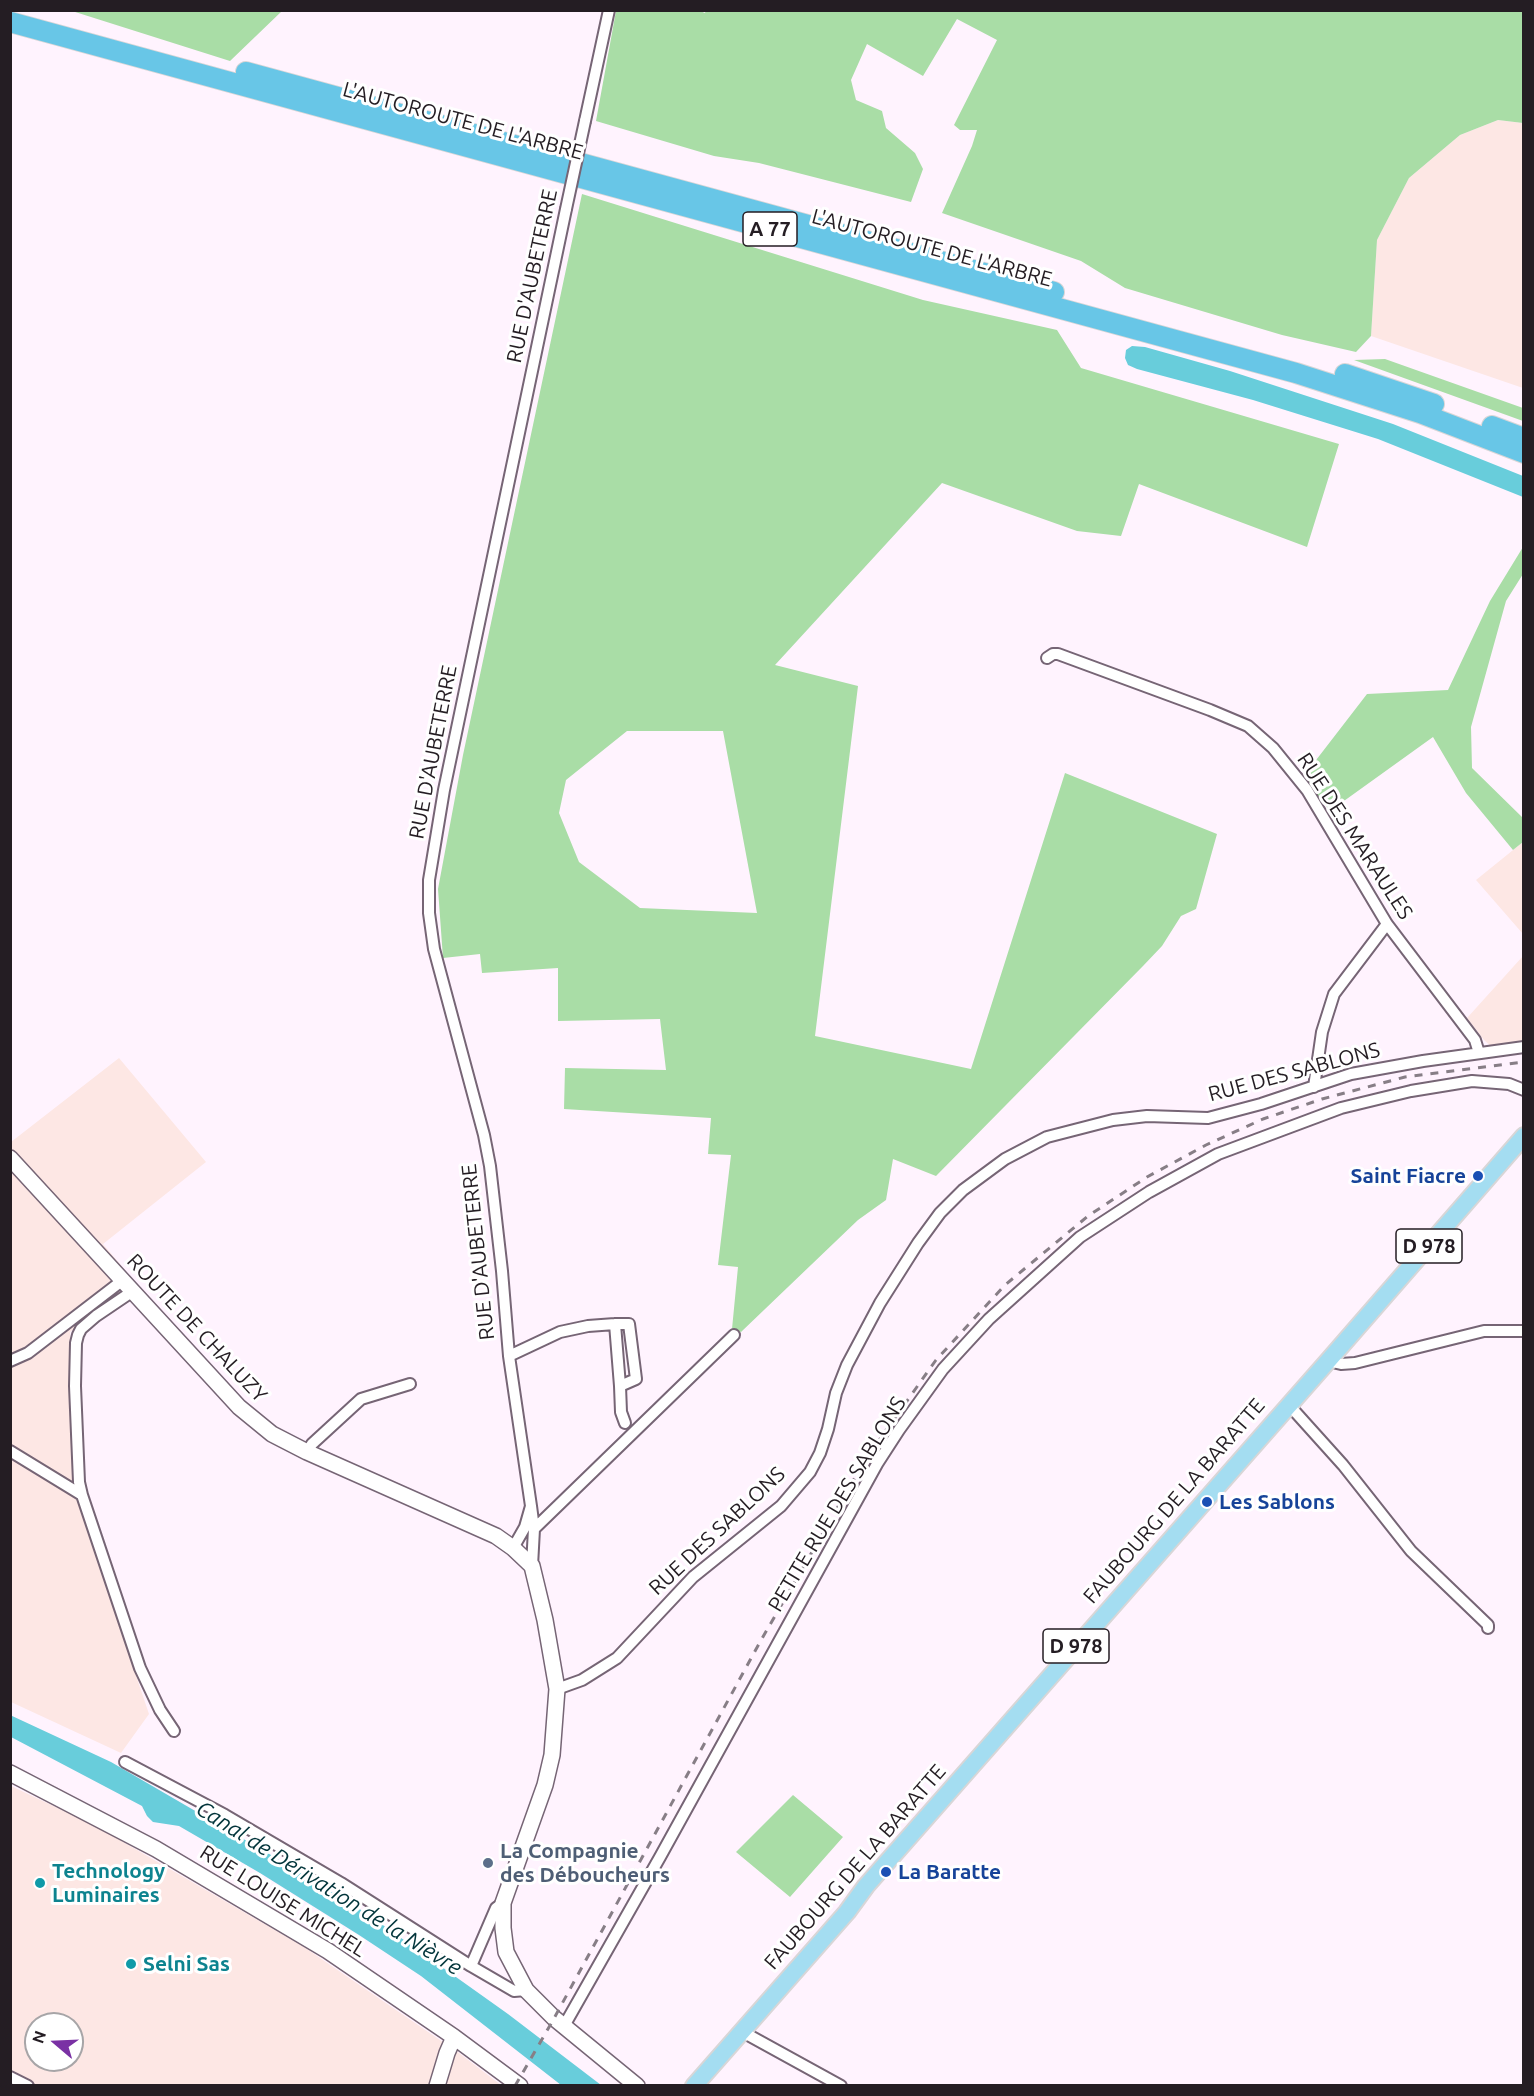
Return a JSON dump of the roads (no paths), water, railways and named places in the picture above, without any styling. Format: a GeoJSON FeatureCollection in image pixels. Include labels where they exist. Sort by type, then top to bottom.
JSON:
{"type":"FeatureCollection","features":[{"type":"Feature","properties":{"kind":"highway","name":"L'AUTOROUTE DE L'ARBRE"},"geometry":{"type":"LineString","coordinates":[[20,10],[1301,361],[1395,390],[1524,438]]}},
{"type":"Feature","properties":{"kind":"highway","name":"L'AUTOROUTE DE L'ARBRE"},"geometry":{"type":"LineString","coordinates":[[10,22],[1286,370],[1420,413],[1524,453]]}},
{"type":"Feature","properties":{"kind":"main road","name":"FAUBOURG DE LA BARATTE"},"geometry":{"type":"LineString","coordinates":[[694,2085],[1524,1136]]}},
{"type":"Feature","properties":{"kind":"street","name":"RUE D'AUBETERRE"},"geometry":{"type":"LineString","coordinates":[[532,1566],[534,1529],[509,1356],[502,1271],[489,1166],[484,1135],[434,950],[429,913],[429,880],[444,790],[609,10]]}},
{"type":"Feature","properties":{"kind":"street","name":"RUE DES MARAULES"},"geometry":{"type":"LineString","coordinates":[[1047,658],[1058,654],[1210,710],[1248,726],[1273,748],[1306,790],[1388,924],[1475,1040],[1479,1053]]}},
{"type":"Feature","properties":{"kind":"street"},"geometry":{"type":"LineString","coordinates":[[1314,1087],[1322,1032],[1334,994],[1388,924]]}},
{"type":"Feature","properties":{"kind":"street"},"geometry":{"type":"LineString","coordinates":[[1479,1053],[1524,1047]]}},
{"type":"Feature","properties":{"kind":"street","name":"RUE DES SABLONS"},"geometry":{"type":"LineString","coordinates":[[557,1689],[582,1680],[617,1658],[693,1577],[781,1506],[810,1472],[823,1445],[836,1393],[852,1354],[880,1303],[940,1213],[963,1190],[1005,1159],[1047,1137],[1113,1120],[1146,1116],[1208,1118],[1262,1104],[1351,1074],[1479,1053]]}},
{"type":"Feature","properties":{"kind":"street","name":"PETITE RUE DES SABLONS"},"geometry":{"type":"LineString","coordinates":[[564,2026],[878,1464],[899,1430],[943,1369],[989,1319],[1080,1237],[1149,1192],[1218,1154],[1341,1108],[1411,1091],[1472,1081],[1509,1084],[1524,1090]]}},
{"type":"Feature","properties":{"kind":"street","name":"ROUTE DE CHALUZY"},"geometry":{"type":"LineString","coordinates":[[10,1158],[239,1407],[272,1434],[307,1452],[496,1536],[532,1566]]}},
{"type":"Feature","properties":{"kind":"street"},"geometry":{"type":"LineString","coordinates":[[10,1361],[27,1353],[128,1285]]}},
{"type":"Feature","properties":{"kind":"street"},"geometry":{"type":"LineString","coordinates":[[128,1285],[81,1329],[76,1343],[75,1386],[79,1482],[140,1668],[160,1710],[174,1731]]}},
{"type":"Feature","properties":{"kind":"street"},"geometry":{"type":"LineString","coordinates":[[615,1324],[621,1412],[625,1423]]}},
{"type":"Feature","properties":{"kind":"street"},"geometry":{"type":"LineString","coordinates":[[509,1356],[561,1332],[588,1326],[629,1324],[636,1379],[620,1386]]}},
{"type":"Feature","properties":{"kind":"street"},"geometry":{"type":"LineString","coordinates":[[1328,1361],[1341,1364],[1355,1363],[1484,1331],[1524,1331]]}},
{"type":"Feature","properties":{"kind":"street"},"geometry":{"type":"LineString","coordinates":[[534,1529],[734,1335]]}},
{"type":"Feature","properties":{"kind":"street"},"geometry":{"type":"LineString","coordinates":[[307,1452],[312,1444],[361,1399],[410,1384]]}},
{"type":"Feature","properties":{"kind":"street"},"geometry":{"type":"LineString","coordinates":[[1289,1405],[1343,1465],[1412,1551],[1488,1625],[1488,1628]]}},
{"type":"Feature","properties":{"kind":"street"},"geometry":{"type":"LineString","coordinates":[[10,1450],[82,1495]]}},
{"type":"Feature","properties":{"kind":"street","name":"RUE D'AUBETERRE"},"geometry":{"type":"LineString","coordinates":[[513,1548],[525,1527],[531,1506]]}},
{"type":"Feature","properties":{"kind":"street"},"geometry":{"type":"LineString","coordinates":[[532,1566],[545,1620],[557,1689],[552,1755],[545,1785],[503,1903],[506,1952],[526,1990],[564,2026],[637,2085]]}},
{"type":"Feature","properties":{"kind":"street"},"geometry":{"type":"LineString","coordinates":[[125,1761],[225,1815],[332,1878],[514,1991],[526,1990]]}},
{"type":"Feature","properties":{"kind":"street","name":"RUE LOUISE MICHEL"},"geometry":{"type":"LineString","coordinates":[[10,1773],[156,1849],[328,1951],[520,2085]]}},
{"type":"Feature","properties":{"kind":"street"},"geometry":{"type":"LineString","coordinates":[[471,1966],[496,1908],[503,1903]]}},
{"type":"Feature","properties":{"kind":"street"},"geometry":{"type":"LineString","coordinates":[[741,2031],[841,2085]]}},
{"type":"Feature","properties":{"kind":"street"},"geometry":{"type":"LineString","coordinates":[[437,2085],[454,2037]]}},
{"type":"Feature","properties":{"kind":"street"},"geometry":{"type":"LineString","coordinates":[[10,2077],[28,2085]]}},
{"type":"Feature","properties":{"kind":"water"},"geometry":{"type":"Polygon","coordinates":[[[1132,346],[1145,347],[1230,371],[1393,424],[1523,476],[1523,497],[1378,439],[1253,400],[1137,369],[1128,365],[1125,358],[1126,350],[1132,346]]]}},
{"type":"Feature","properties":{"kind":"water"},"geometry":{"type":"Polygon","coordinates":[[[10,1715],[111,1762],[366,1913],[508,2014],[601,2085],[561,2085],[421,1976],[359,1935],[179,1826],[153,1822],[142,1806],[11,1737],[10,1715]]]}},
{"type":"Feature","properties":{"kind":"railway"},"geometry":{"type":"LineString","coordinates":[[515,2086],[760,1642],[865,1460],[936,1360],[1005,1285],[1088,1216],[1147,1177],[1206,1145],[1263,1119],[1322,1099],[1405,1077],[1524,1062]]}},
{"type":"Feature","properties":{"kind":"place","name":"Saint Fiacre"},"geometry":{"type":"Point","coordinates":[1478,1176]}},
{"type":"Feature","properties":{"kind":"place","name":"Les Sablons"},"geometry":{"type":"Point","coordinates":[1207,1502]}},
{"type":"Feature","properties":{"kind":"place","name":"La Compagnie des Déboucheurs"},"geometry":{"type":"Point","coordinates":[488,1863]}},
{"type":"Feature","properties":{"kind":"place","name":"La Baratte"},"geometry":{"type":"Point","coordinates":[886,1872]}},
{"type":"Feature","properties":{"kind":"place","name":"Technology Luminaires"},"geometry":{"type":"Point","coordinates":[40,1883]}},
{"type":"Feature","properties":{"kind":"place","name":"Selni Sas"},"geometry":{"type":"Point","coordinates":[131,1964]}},
{"type":"Feature","properties":{"kind":"water label","name":"Canal de Dérivation de la Nièvre"},"geometry":{"type":"Point","coordinates":[329,1888]}}]}
